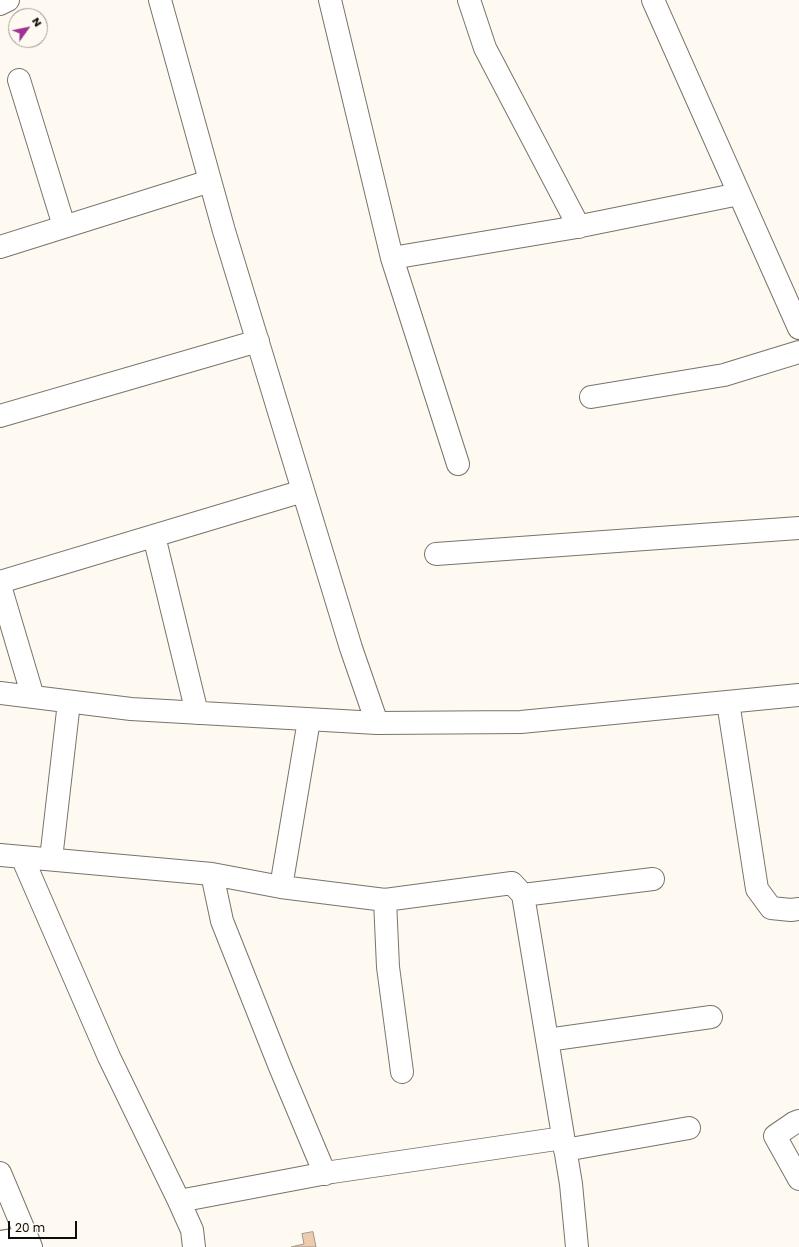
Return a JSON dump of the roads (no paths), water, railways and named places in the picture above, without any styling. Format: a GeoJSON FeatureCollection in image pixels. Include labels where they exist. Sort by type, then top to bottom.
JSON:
{"type":"FeatureCollection","features":[{"type":"Feature","properties":{"kind":"street"},"geometry":{"type":"LineString","coordinates":[[0,4],[8,0]]}},
{"type":"Feature","properties":{"kind":"street"},"geometry":{"type":"LineString","coordinates":[[160,0],[210,181],[258,341],[351,648],[377,723]]}},
{"type":"Feature","properties":{"kind":"street"},"geometry":{"type":"LineString","coordinates":[[330,0],[392,258],[458,464]]}},
{"type":"Feature","properties":{"kind":"street"},"geometry":{"type":"LineString","coordinates":[[470,0],[485,48],[579,227]]}},
{"type":"Feature","properties":{"kind":"street"},"geometry":{"type":"LineString","coordinates":[[653,0],[739,194],[796,314]]}},
{"type":"Feature","properties":{"kind":"street"},"geometry":{"type":"LineString","coordinates":[[20,80],[64,226]]}},
{"type":"Feature","properties":{"kind":"street"},"geometry":{"type":"LineString","coordinates":[[0,247],[210,181]]}},
{"type":"Feature","properties":{"kind":"street"},"geometry":{"type":"LineString","coordinates":[[392,258],[579,227],[739,194]]}},
{"type":"Feature","properties":{"kind":"street"},"geometry":{"type":"LineString","coordinates":[[0,416],[258,341]]}},
{"type":"Feature","properties":{"kind":"street"},"geometry":{"type":"LineString","coordinates":[[591,397],[724,375],[799,352]]}},
{"type":"Feature","properties":{"kind":"street"},"geometry":{"type":"LineString","coordinates":[[0,582],[303,490]]}},
{"type":"Feature","properties":{"kind":"street"},"geometry":{"type":"LineString","coordinates":[[436,554],[799,528]]}},
{"type":"Feature","properties":{"kind":"street"},"geometry":{"type":"LineString","coordinates":[[154,536],[197,713]]}},
{"type":"Feature","properties":{"kind":"street"},"geometry":{"type":"LineString","coordinates":[[0,586],[33,697]]}},
{"type":"Feature","properties":{"kind":"street"},"geometry":{"type":"LineString","coordinates":[[0,693],[131,709],[377,723],[520,722],[799,695]]}},
{"type":"Feature","properties":{"kind":"street"},"geometry":{"type":"LineString","coordinates":[[51,859],[69,702]]}},
{"type":"Feature","properties":{"kind":"street"},"geometry":{"type":"LineString","coordinates":[[728,702],[757,889],[770,908],[791,910],[799,909]]}},
{"type":"Feature","properties":{"kind":"street"},"geometry":{"type":"LineString","coordinates":[[281,887],[309,720]]}},
{"type":"Feature","properties":{"kind":"street"},"geometry":{"type":"LineString","coordinates":[[0,855],[212,874],[281,887],[385,900],[512,884],[524,895],[571,1184],[578,1247]]}},
{"type":"Feature","properties":{"kind":"street"},"geometry":{"type":"LineString","coordinates":[[22,857],[109,1057],[192,1230],[194,1247]]}},
{"type":"Feature","properties":{"kind":"street"},"geometry":{"type":"LineString","coordinates":[[212,874],[222,921],[280,1067],[325,1174]]}},
{"type":"Feature","properties":{"kind":"street"},"geometry":{"type":"LineString","coordinates":[[524,895],[653,879]]}},
{"type":"Feature","properties":{"kind":"street"},"geometry":{"type":"LineString","coordinates":[[385,900],[388,967],[402,1072]]}},
{"type":"Feature","properties":{"kind":"street"},"geometry":{"type":"LineString","coordinates":[[547,1040],[712,1017]]}},
{"type":"Feature","properties":{"kind":"street"},"geometry":{"type":"LineString","coordinates":[[799,1121],[775,1136],[799,1179]]}},
{"type":"Feature","properties":{"kind":"street"},"geometry":{"type":"LineString","coordinates":[[179,1201],[325,1174],[689,1128]]}},
{"type":"Feature","properties":{"kind":"street"},"geometry":{"type":"LineString","coordinates":[[0,1173],[29,1242],[0,1242]]}}]}
